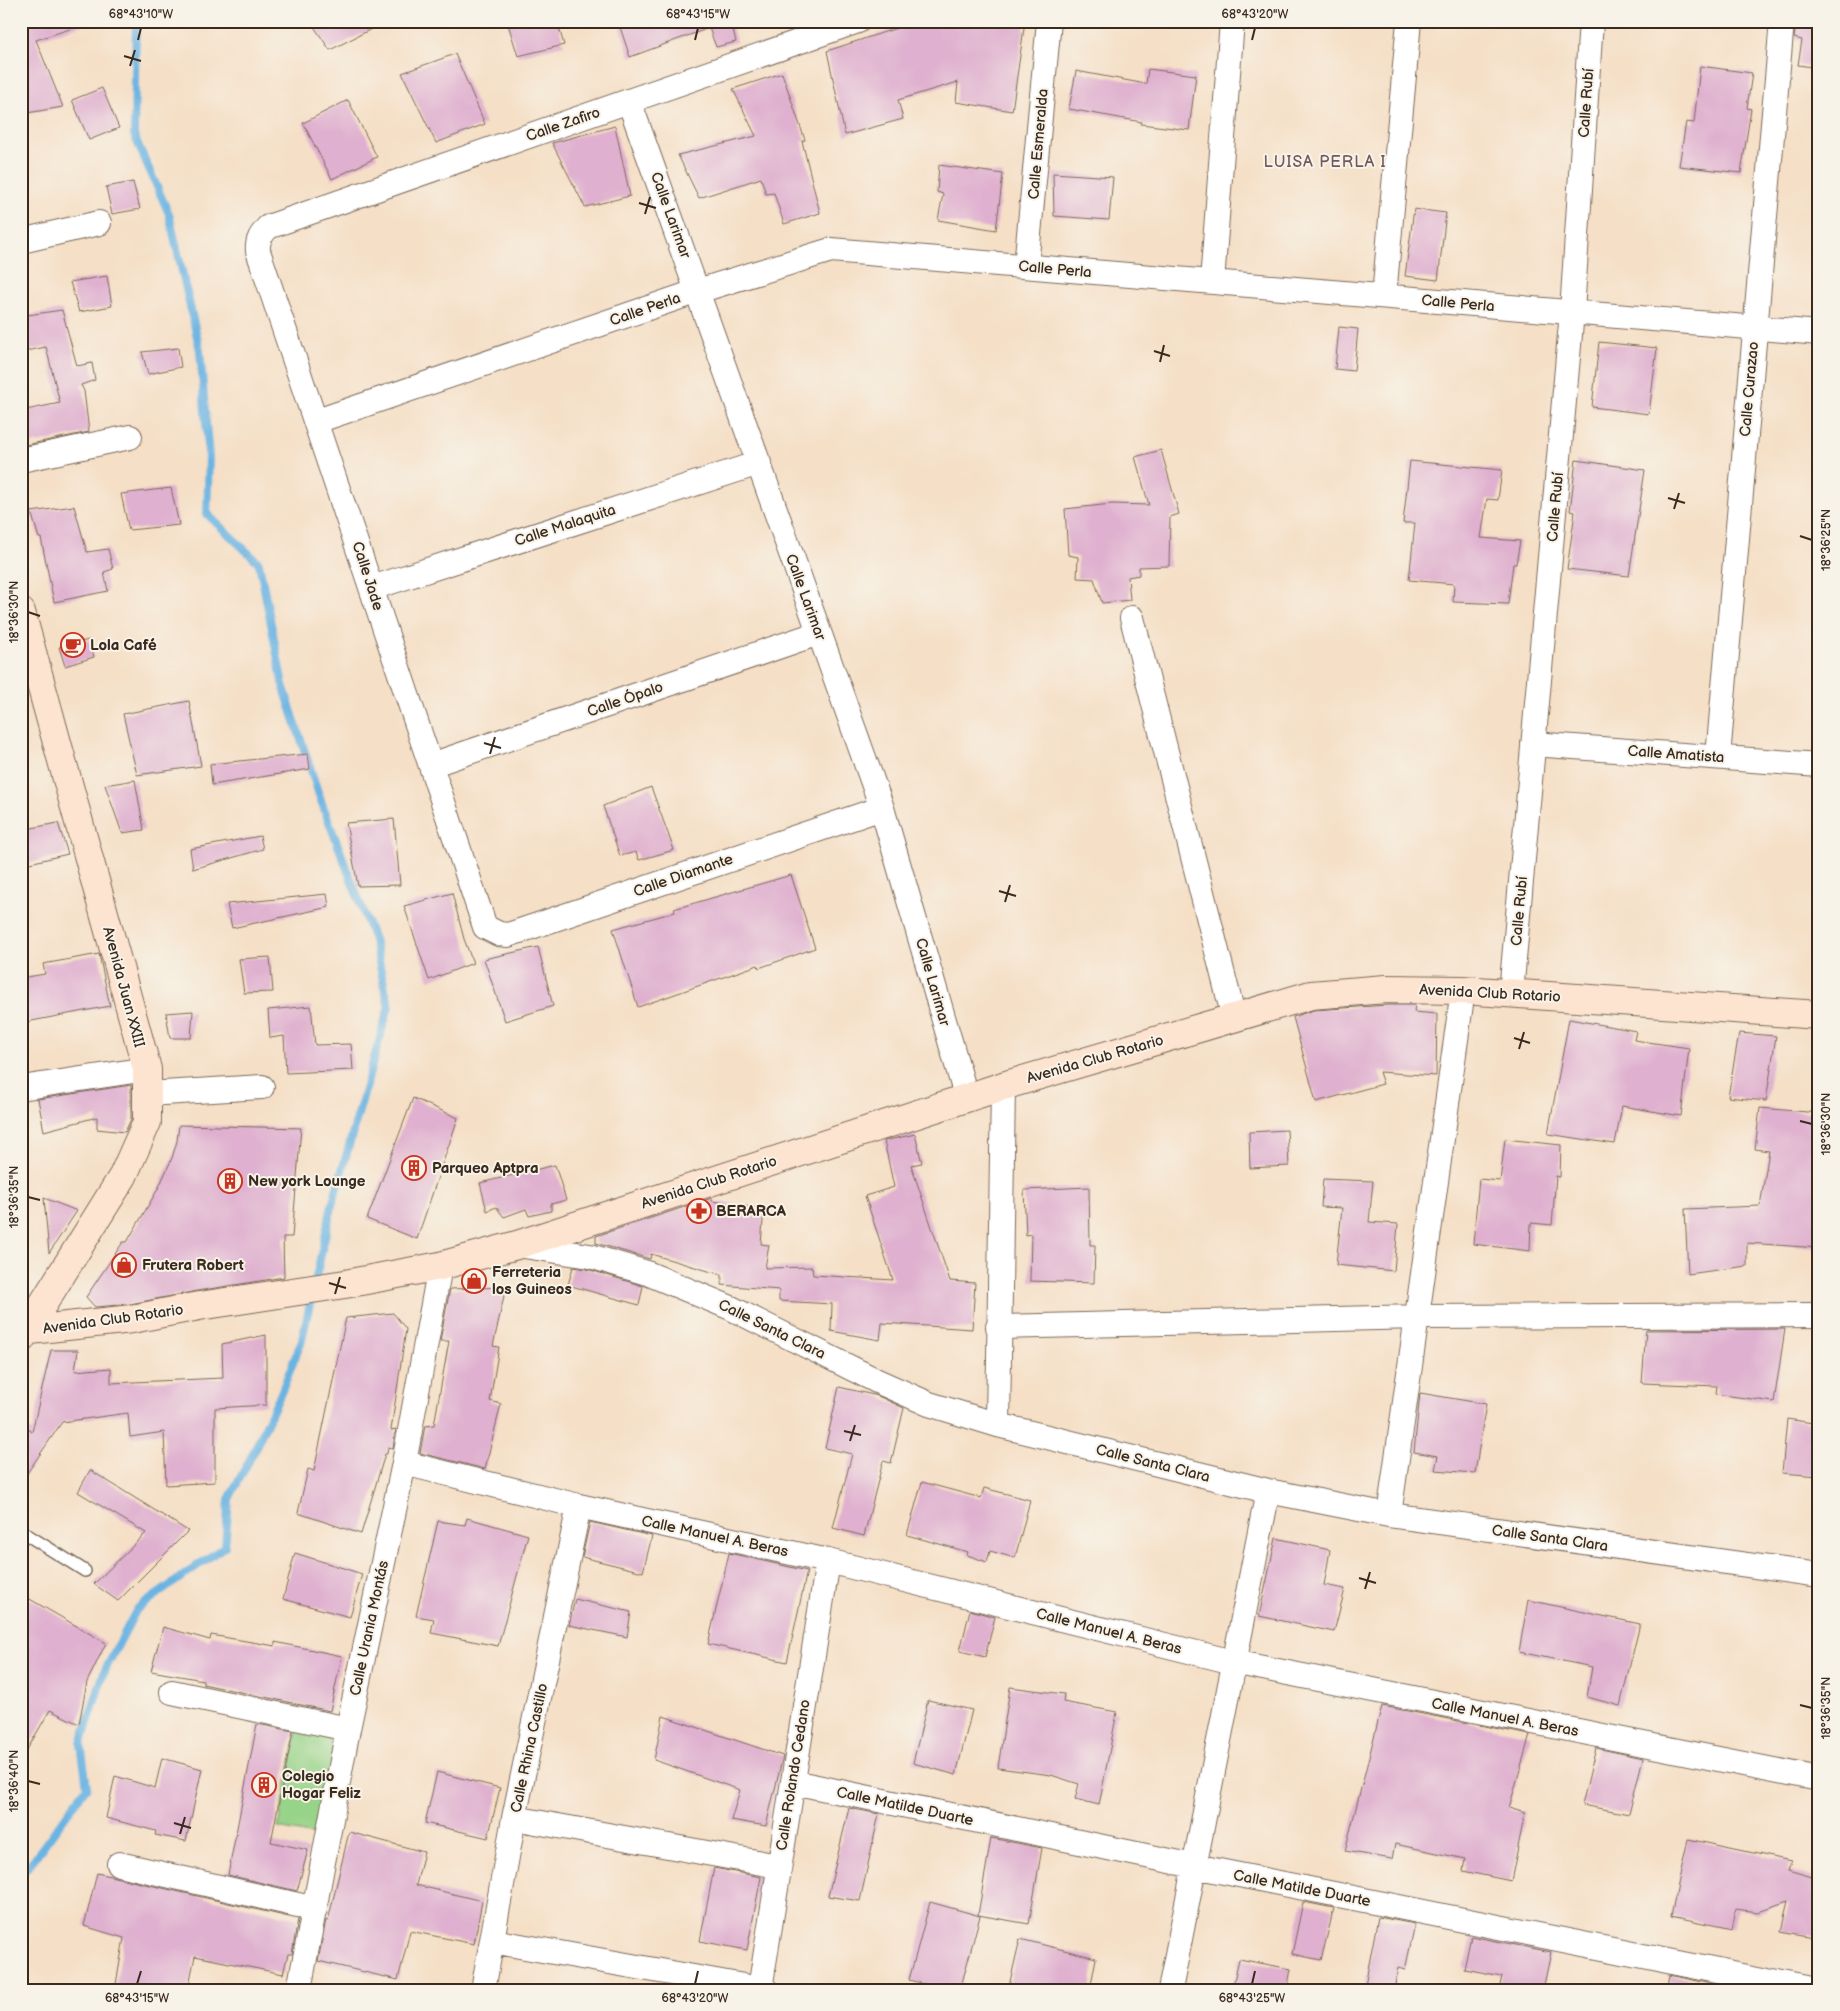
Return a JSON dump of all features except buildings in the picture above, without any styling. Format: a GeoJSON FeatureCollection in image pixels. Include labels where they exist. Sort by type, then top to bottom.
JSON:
{"type":"FeatureCollection","features":[{"type":"Feature","properties":{"kind":"main road","name":"Avenida Juan XXIII"},"geometry":{"type":"LineString","coordinates":[[21,612],[28,663],[147,1081],[147,1122],[123,1176],[23,1334]]}},
{"type":"Feature","properties":{"kind":"main road","name":"Avenida Club Rotario"},"geometry":{"type":"LineString","coordinates":[[23,1334],[132,1319],[199,1306],[345,1284],[440,1266],[517,1245],[1003,1086],[1311,995],[1386,989],[1463,990],[1819,1014]]}},
{"type":"Feature","properties":{"kind":"street","name":"Calle Zafiro"},"geometry":{"type":"LineString","coordinates":[[268,227],[858,21]]}},
{"type":"Feature","properties":{"kind":"street","name":"Calle Esmeralda"},"geometry":{"type":"LineString","coordinates":[[1026,266],[1049,21]]}},
{"type":"Feature","properties":{"kind":"street"},"geometry":{"type":"LineString","coordinates":[[1212,282],[1232,21]]}},
{"type":"Feature","properties":{"kind":"street"},"geometry":{"type":"LineString","coordinates":[[1384,296],[1409,21]]}},
{"type":"Feature","properties":{"kind":"street","name":"Calle Rubí"},"geometry":{"type":"LineString","coordinates":[[1511,993],[1572,312],[1591,21]]}},
{"type":"Feature","properties":{"kind":"street","name":"Calle Curazao"},"geometry":{"type":"LineString","coordinates":[[1718,757],[1782,21]]}},
{"type":"Feature","properties":{"kind":"street","name":"Calle Larimar"},"geometry":{"type":"LineString","coordinates":[[629,101],[882,808],[967,1099]]}},
{"type":"Feature","properties":{"kind":"street"},"geometry":{"type":"LineString","coordinates":[[21,241],[98,223]]}},
{"type":"Feature","properties":{"kind":"street","name":"Calle Jade"},"geometry":{"type":"LineString","coordinates":[[268,227],[259,238],[258,251],[486,927]]}},
{"type":"Feature","properties":{"kind":"street","name":"Calle Perla"},"geometry":{"type":"LineString","coordinates":[[316,421],[698,291],[831,250],[1819,333]]}},
{"type":"Feature","properties":{"kind":"street"},"geometry":{"type":"LineString","coordinates":[[21,460],[130,437]]}},
{"type":"Feature","properties":{"kind":"street","name":"Calle Malaquita"},"geometry":{"type":"LineString","coordinates":[[372,588],[759,462]]}},
{"type":"Feature","properties":{"kind":"street"},"geometry":{"type":"LineString","coordinates":[[1132,618],[1234,1018]]}},
{"type":"Feature","properties":{"kind":"street","name":"Calle Ópalo"},"geometry":{"type":"LineString","coordinates":[[431,765],[819,633]]}},
{"type":"Feature","properties":{"kind":"street","name":"Calle Amatista"},"geometry":{"type":"LineString","coordinates":[[1534,744],[1819,765]]}},
{"type":"Feature","properties":{"kind":"street","name":"Calle Diamante"},"geometry":{"type":"LineString","coordinates":[[486,927],[499,934],[508,935],[882,808]]}},
{"type":"Feature","properties":{"kind":"street"},"geometry":{"type":"LineString","coordinates":[[1389,1515],[1463,990]]}},
{"type":"Feature","properties":{"kind":"street"},"geometry":{"type":"LineString","coordinates":[[21,1088],[147,1081],[262,1087]]}},
{"type":"Feature","properties":{"kind":"street"},"geometry":{"type":"LineString","coordinates":[[998,1425],[1003,1086]]}},
{"type":"Feature","properties":{"kind":"street","name":"Calle Santa Clara"},"geometry":{"type":"LineString","coordinates":[[517,1245],[590,1256],[647,1273],[731,1308],[877,1381],[929,1404],[998,1425],[1268,1491],[1389,1515],[1819,1575]]}},
{"type":"Feature","properties":{"kind":"street","name":"Calle Urania Montás"},"geometry":{"type":"LineString","coordinates":[[299,1990],[348,1729],[404,1463],[440,1266]]}},
{"type":"Feature","properties":{"kind":"street"},"geometry":{"type":"LineString","coordinates":[[998,1327],[1418,1317],[1819,1315]]}},
{"type":"Feature","properties":{"kind":"street","name":"Calle Manuel A. Beras"},"geometry":{"type":"LineString","coordinates":[[404,1463],[579,1506],[828,1560],[1233,1662],[1819,1779]]}},
{"type":"Feature","properties":{"kind":"street"},"geometry":{"type":"LineString","coordinates":[[1170,1990],[1268,1491]]}},
{"type":"Feature","properties":{"kind":"street","name":"Calle Rhina Castillo"},"geometry":{"type":"LineString","coordinates":[[483,1990],[514,1818],[579,1506]]}},
{"type":"Feature","properties":{"kind":"street","name":"Calle Rolando Cedano"},"geometry":{"type":"LineString","coordinates":[[763,1989],[778,1866],[828,1560]]}},
{"type":"Feature","properties":{"kind":"street"},"geometry":{"type":"LineString","coordinates":[[172,1692],[348,1729]]}},
{"type":"Feature","properties":{"kind":"street","name":"Calle Matilde Duarte"},"geometry":{"type":"LineString","coordinates":[[793,1782],[1194,1866],[1812,1990]]}},
{"type":"Feature","properties":{"kind":"street"},"geometry":{"type":"LineString","coordinates":[[514,1818],[778,1866]]}},
{"type":"Feature","properties":{"kind":"street"},"geometry":{"type":"LineString","coordinates":[[119,1864],[315,1909]]}},
{"type":"Feature","properties":{"kind":"street"},"geometry":{"type":"LineString","coordinates":[[492,1941],[763,1989]]}},
{"type":"Feature","properties":{"kind":"lane"},"geometry":{"type":"LineString","coordinates":[[21,1531],[85,1571]]}},
{"type":"Feature","properties":{"kind":"green space"},"geometry":{"type":"Polygon","coordinates":[[[298,1726],[339,1735],[319,1836],[278,1828],[298,1726]]]}},
{"type":"Feature","properties":{"kind":"waterway"},"geometry":{"type":"LineString","coordinates":[[136,21],[134,135],[169,214],[200,350],[209,458],[207,514],[259,563],[283,685],[320,798],[374,940],[389,1006],[332,1205],[315,1282]]}},
{"type":"Feature","properties":{"kind":"waterway"},"geometry":{"type":"LineString","coordinates":[[21,1874],[87,1787],[81,1744],[104,1672],[137,1609],[225,1546],[229,1499],[281,1393],[302,1340],[312,1294]]}},
{"type":"Feature","properties":{"kind":"place","name":"Lola Café"},"geometry":{"type":"Point","coordinates":[73,645]}},
{"type":"Feature","properties":{"kind":"place","name":"Parqueo Aptpra"},"geometry":{"type":"Point","coordinates":[414,1168]}},
{"type":"Feature","properties":{"kind":"place","name":"New york Lounge"},"geometry":{"type":"Point","coordinates":[230,1181]}},
{"type":"Feature","properties":{"kind":"place","name":"BERARCA"},"geometry":{"type":"Point","coordinates":[699,1211]}},
{"type":"Feature","properties":{"kind":"place","name":"Frutera Robert"},"geometry":{"type":"Point","coordinates":[124,1265]}},
{"type":"Feature","properties":{"kind":"place","name":"Ferreteria los Guineos"},"geometry":{"type":"Point","coordinates":[474,1281]}},
{"type":"Feature","properties":{"kind":"place","name":"Colegio Hogar Feliz"},"geometry":{"type":"Point","coordinates":[264,1785]}},
{"type":"Feature","properties":{"kind":"district","name":"LUISA PERLA I"},"geometry":{"type":"Point","coordinates":[1325,161]}}]}
